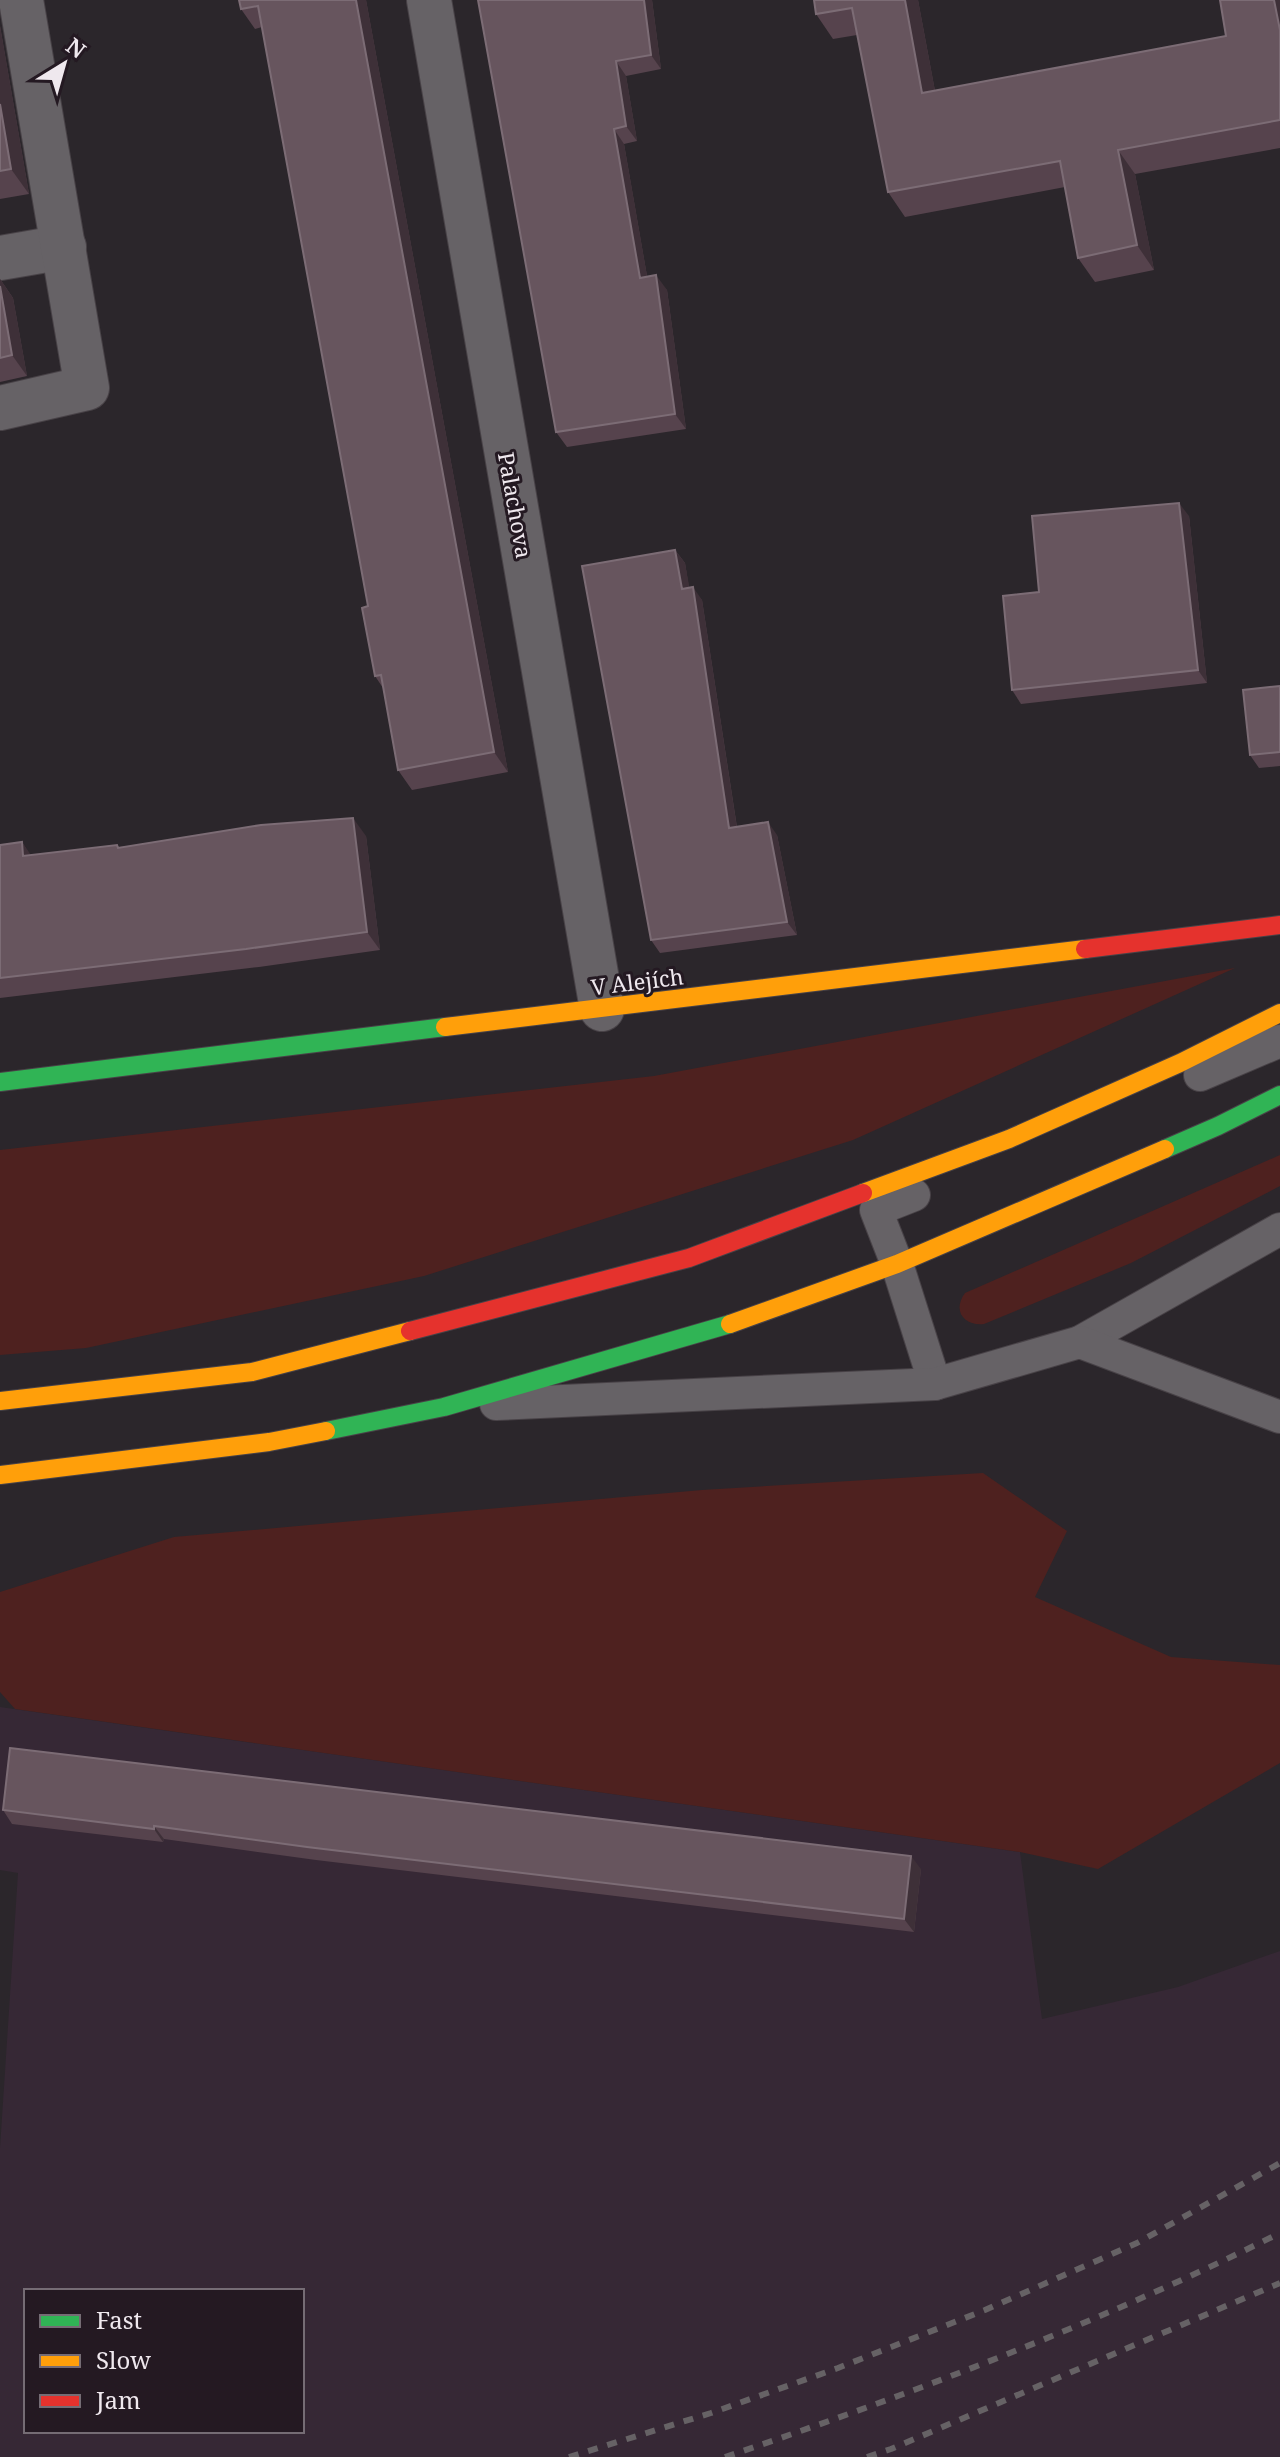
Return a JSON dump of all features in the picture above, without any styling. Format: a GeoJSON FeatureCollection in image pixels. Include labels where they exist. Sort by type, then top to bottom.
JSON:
{"type":"FeatureCollection","features":[{"type":"Feature","properties":{"kind":"main road","name":"V Alejích"},"geometry":{"type":"LineString","coordinates":[[0,1082],[1280,925]]}},
{"type":"Feature","properties":{"kind":"main road"},"geometry":{"type":"LineString","coordinates":[[0,1401],[252,1372],[689,1258],[1009,1139],[1180,1063],[1280,1013]]}},
{"type":"Feature","properties":{"kind":"main road"},"geometry":{"type":"LineString","coordinates":[[0,1475],[269,1442],[444,1407],[715,1329],[897,1264],[1218,1126],[1280,1095]]}},
{"type":"Feature","properties":{"kind":"street"},"geometry":{"type":"LineString","coordinates":[[0,408],[87,388],[21,0]]}},
{"type":"Feature","properties":{"kind":"street","name":"Palachova"},"geometry":{"type":"LineString","coordinates":[[429,0],[602,1009]]}},
{"type":"Feature","properties":{"kind":"street"},"geometry":{"type":"LineString","coordinates":[[0,258],[64,247]]}},
{"type":"Feature","properties":{"kind":"lane"},"geometry":{"type":"LineString","coordinates":[[935,1384],[897,1264],[876,1210],[1280,1041]]}},
{"type":"Feature","properties":{"kind":"lane"},"geometry":{"type":"LineString","coordinates":[[444,1407],[935,1384],[1080,1342],[1280,1229]]}},
{"type":"Feature","properties":{"kind":"lane"},"geometry":{"type":"LineString","coordinates":[[1080,1342],[1280,1417]]}},
{"type":"Feature","properties":{"kind":"shaded area"},"geometry":{"type":"Polygon","coordinates":[[[1235,968],[853,1140],[424,1276],[86,1348],[0,1355],[0,1150],[654,1076],[1235,968]]]}},
{"type":"Feature","properties":{"kind":"shaded area"},"geometry":{"type":"Polygon","coordinates":[[[1280,1155],[1280,1186],[1131,1263],[984,1324],[971,1323],[962,1316],[960,1306],[965,1293],[1280,1155]]]}},
{"type":"Feature","properties":{"kind":"shaded area"},"geometry":{"type":"Polygon","coordinates":[[[983,1473],[1067,1531],[1035,1597],[1171,1657],[1280,1665],[1280,1763],[1098,1869],[1020,1852],[15,1709],[0,1692],[0,1592],[174,1537],[702,1490],[983,1473]]]}},
{"type":"Feature","properties":{"kind":"shaded area"},"geometry":{"type":"Polygon","coordinates":[[[0,1707],[1020,1852],[1042,2019],[1178,1987],[1280,1951],[1280,2457],[0,2457],[0,2148],[18,1873],[0,1870],[0,1707]]]}},
{"type":"Feature","properties":{"kind":"building"},"geometry":{"type":"Polygon","coordinates":[[[239,0],[356,0],[494,752],[398,770],[381,675],[375,676],[362,608],[368,606],[258,6],[241,9],[239,0]]]}},
{"type":"Feature","properties":{"kind":"building"},"geometry":{"type":"Polygon","coordinates":[[[478,0],[644,0],[651,55],[616,61],[626,126],[614,129],[640,278],[656,275],[675,414],[556,432],[478,0]]]}},
{"type":"Feature","properties":{"kind":"building"},"geometry":{"type":"Polygon","coordinates":[[[814,0],[905,0],[922,93],[1226,36],[1220,0],[1274,0],[1280,30],[1280,120],[1118,150],[1137,245],[1078,258],[1060,161],[888,192],[852,8],[816,14],[814,0]]]}},
{"type":"Feature","properties":{"kind":"building"},"geometry":{"type":"Polygon","coordinates":[[[0,104],[11,169],[0,171],[0,104]]]}},
{"type":"Feature","properties":{"kind":"building"},"geometry":{"type":"Polygon","coordinates":[[[0,286],[12,355],[0,358],[0,286]]]}},
{"type":"Feature","properties":{"kind":"building"},"geometry":{"type":"Polygon","coordinates":[[[1179,503],[1198,670],[1012,690],[1003,596],[1039,592],[1032,516],[1179,503]]]}},
{"type":"Feature","properties":{"kind":"building"},"geometry":{"type":"Polygon","coordinates":[[[675,550],[682,589],[693,587],[729,828],[768,822],[787,922],[651,940],[582,566],[675,550]]]}},
{"type":"Feature","properties":{"kind":"building"},"geometry":{"type":"Polygon","coordinates":[[[1280,686],[1280,752],[1250,755],[1243,690],[1280,686]]]}},
{"type":"Feature","properties":{"kind":"building"},"geometry":{"type":"Polygon","coordinates":[[[353,818],[367,932],[0,978],[0,845],[22,842],[23,856],[117,845],[118,848],[261,825],[353,818]]]}},
{"type":"Feature","properties":{"kind":"building"},"geometry":{"type":"Polygon","coordinates":[[[10,1748],[911,1856],[904,1919],[3,1810],[10,1748]]]}},
{"type":"Feature","properties":{"kind":"railway"},"geometry":{"type":"LineString","coordinates":[[569,2457],[711,2413],[838,2368],[985,2310],[1137,2243],[1280,2163]]}},
{"type":"Feature","properties":{"kind":"railway"},"geometry":{"type":"LineString","coordinates":[[725,2457],[1007,2354],[1145,2297],[1280,2233]]}},
{"type":"Feature","properties":{"kind":"railway"},"geometry":{"type":"LineString","coordinates":[[867,2457],[1280,2283]]}},
{"type":"Feature","properties":{"kind":"traffic: fast"},"geometry":{"type":"LineString","coordinates":[[0,1082],[445,1027]]}},
{"type":"Feature","properties":{"kind":"traffic: fast"},"geometry":{"type":"LineString","coordinates":[[1165,1149],[1280,1095]]}},
{"type":"Feature","properties":{"kind":"traffic: fast"},"geometry":{"type":"LineString","coordinates":[[326,1431],[444,1407],[730,1324]]}},
{"type":"Feature","properties":{"kind":"traffic: slow"},"geometry":{"type":"LineString","coordinates":[[445,1027],[1085,949]]}},
{"type":"Feature","properties":{"kind":"traffic: slow"},"geometry":{"type":"LineString","coordinates":[[863,1193],[1009,1139],[1180,1063],[1280,1013]]}},
{"type":"Feature","properties":{"kind":"traffic: slow"},"geometry":{"type":"LineString","coordinates":[[730,1324],[897,1264],[1165,1149]]}},
{"type":"Feature","properties":{"kind":"traffic: slow"},"geometry":{"type":"LineString","coordinates":[[0,1401],[252,1372],[410,1331]]}},
{"type":"Feature","properties":{"kind":"traffic: slow"},"geometry":{"type":"LineString","coordinates":[[0,1475],[269,1442],[326,1431]]}},
{"type":"Feature","properties":{"kind":"traffic: jam"},"geometry":{"type":"LineString","coordinates":[[1085,949],[1280,925]]}},
{"type":"Feature","properties":{"kind":"traffic: jam"},"geometry":{"type":"LineString","coordinates":[[410,1331],[689,1258],[863,1193]]}}]}
